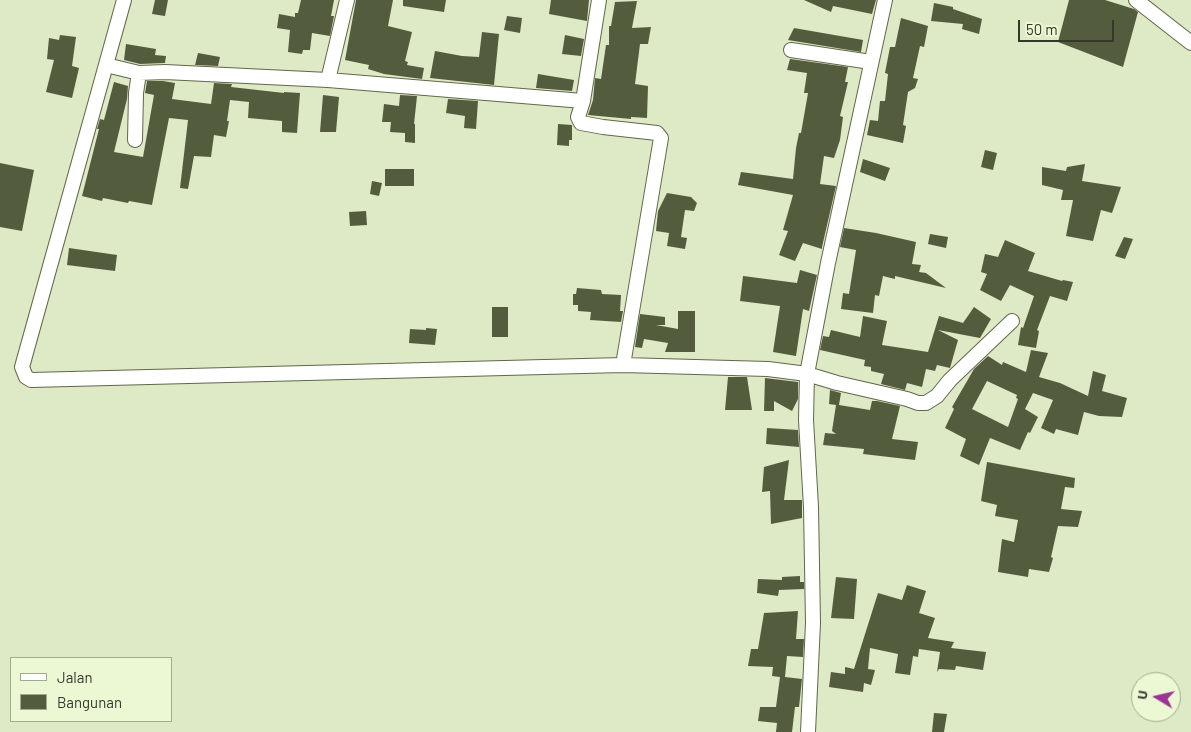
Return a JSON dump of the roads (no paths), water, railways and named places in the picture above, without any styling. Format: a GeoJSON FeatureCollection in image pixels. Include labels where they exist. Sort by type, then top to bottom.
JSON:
{"type":"FeatureCollection","features":[{"type":"Feature","properties":{"kind":"street"},"geometry":{"type":"LineString","coordinates":[[124,0],[22,367],[26,377],[31,380],[623,365],[768,369],[807,374],[926,404],[937,396],[950,380],[1012,321]]}},
{"type":"Feature","properties":{"kind":"street"},"geometry":{"type":"LineString","coordinates":[[328,80],[346,0]]}},
{"type":"Feature","properties":{"kind":"street"},"geometry":{"type":"LineString","coordinates":[[599,0],[583,101],[578,116],[581,123],[657,133],[661,138],[623,365]]}},
{"type":"Feature","properties":{"kind":"street"},"geometry":{"type":"LineString","coordinates":[[808,732],[813,623],[811,507],[806,420],[807,374],[828,263],[885,0]]}},
{"type":"Feature","properties":{"kind":"street"},"geometry":{"type":"LineString","coordinates":[[1136,0],[1191,43]]}},
{"type":"Feature","properties":{"kind":"street"},"geometry":{"type":"LineString","coordinates":[[791,50],[871,62]]}},
{"type":"Feature","properties":{"kind":"street"},"geometry":{"type":"LineString","coordinates":[[106,65],[139,73],[165,72],[328,80],[583,101]]}},
{"type":"Feature","properties":{"kind":"street"},"geometry":{"type":"LineString","coordinates":[[135,140],[136,93],[139,73]]}}]}
